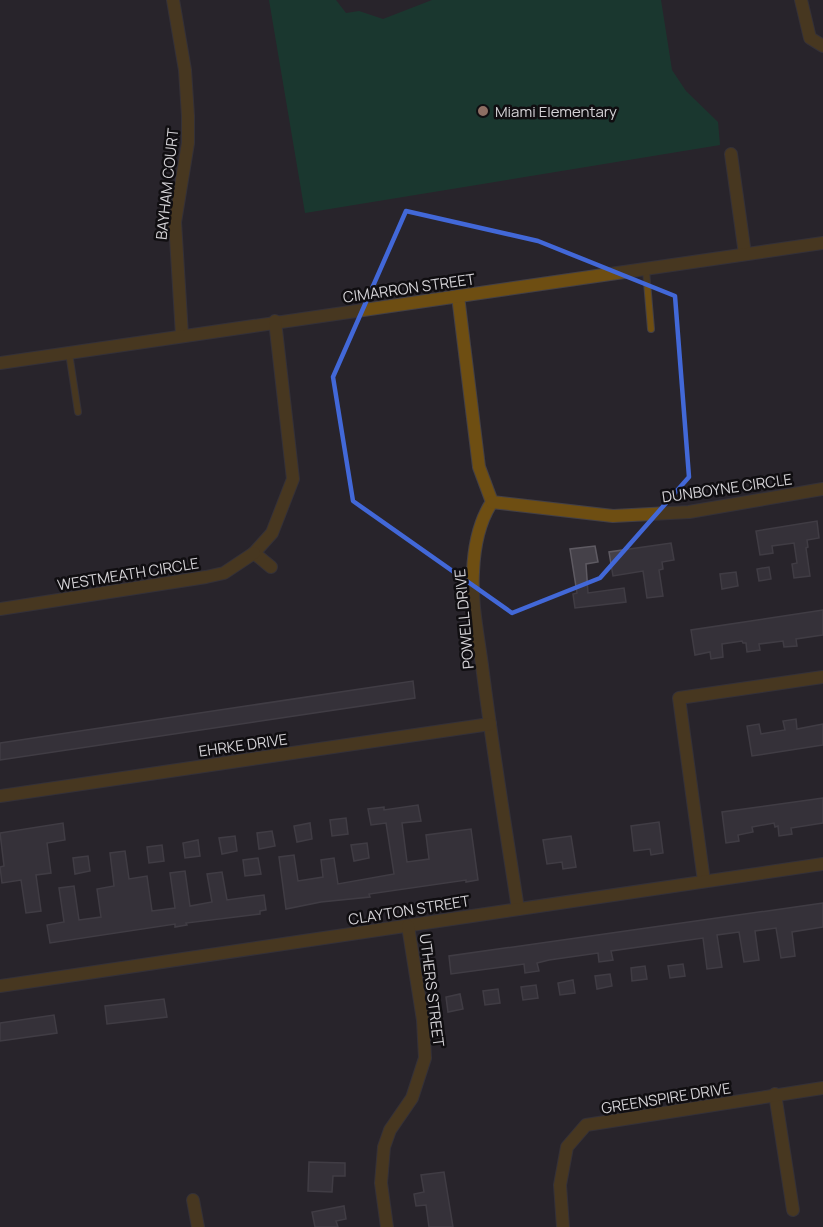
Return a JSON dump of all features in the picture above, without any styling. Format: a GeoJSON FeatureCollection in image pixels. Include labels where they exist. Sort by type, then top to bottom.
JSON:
{"type":"FeatureCollection","features":[{"type":"Feature","properties":{"kind":"street","name":"BAYHAM COURT"},"geometry":{"type":"LineString","coordinates":[[173,0],[185,70],[188,116],[188,143],[175,222],[182,335]]}},
{"type":"Feature","properties":{"kind":"street"},"geometry":{"type":"LineString","coordinates":[[801,0],[810,38],[823,46]]}},
{"type":"Feature","properties":{"kind":"street"},"geometry":{"type":"LineString","coordinates":[[731,154],[745,254]]}},
{"type":"Feature","properties":{"kind":"street","name":"CIMARRON STREET"},"geometry":{"type":"LineString","coordinates":[[0,363],[275,321],[823,243]]}},
{"type":"Feature","properties":{"kind":"street"},"geometry":{"type":"LineString","coordinates":[[458,296],[479,466],[485,488],[492,502]]}},
{"type":"Feature","properties":{"kind":"street","name":"WESTMEATH CIRCLE"},"geometry":{"type":"LineString","coordinates":[[0,609],[206,578],[224,573],[254,553],[272,534],[293,479],[275,321]]}},
{"type":"Feature","properties":{"kind":"street","name":"DUNBOYNE CIRCLE"},"geometry":{"type":"LineString","coordinates":[[492,502],[613,516],[689,512],[823,489]]}},
{"type":"Feature","properties":{"kind":"street","name":"POWELL DRIVE"},"geometry":{"type":"LineString","coordinates":[[492,502],[483,515],[475,546],[474,600],[518,909]]}},
{"type":"Feature","properties":{"kind":"street"},"geometry":{"type":"LineString","coordinates":[[254,553],[270,567]]}},
{"type":"Feature","properties":{"kind":"street"},"geometry":{"type":"LineString","coordinates":[[704,881],[679,698],[823,677]]}},
{"type":"Feature","properties":{"kind":"street","name":"EHRKE DRIVE"},"geometry":{"type":"LineString","coordinates":[[0,796],[490,724]]}},
{"type":"Feature","properties":{"kind":"street","name":"CLAYTON STREET"},"geometry":{"type":"LineString","coordinates":[[0,986],[823,864]]}},
{"type":"Feature","properties":{"kind":"street","name":"UTHERS STREET"},"geometry":{"type":"LineString","coordinates":[[387,1227],[381,1183],[384,1147],[390,1130],[412,1098],[425,1058],[423,1020],[408,926]]}},
{"type":"Feature","properties":{"kind":"street","name":"GREENSPIRE DRIVE"},"geometry":{"type":"LineString","coordinates":[[563,1227],[560,1185],[567,1147],[586,1125],[823,1088]]}},
{"type":"Feature","properties":{"kind":"street"},"geometry":{"type":"LineString","coordinates":[[775,1095],[792,1210]]}},
{"type":"Feature","properties":{"kind":"street"},"geometry":{"type":"LineString","coordinates":[[193,1200],[198,1227]]}},
{"type":"Feature","properties":{"kind":"lane"},"geometry":{"type":"LineString","coordinates":[[646,270],[651,329]]}},
{"type":"Feature","properties":{"kind":"lane"},"geometry":{"type":"LineString","coordinates":[[69,353],[78,412]]}},
{"type":"Feature","properties":{"kind":"highlighted area"},"geometry":{"type":"Polygon","coordinates":[[[406,211],[538,241],[675,296],[689,477],[600,578],[512,613],[353,501],[333,377],[406,211]]]}},
{"type":"Feature","properties":{"kind":"green space","name":"Miami Elementary"},"geometry":{"type":"Polygon","coordinates":[[[269,0],[336,0],[346,13],[359,11],[383,19],[432,0],[661,0],[672,70],[686,91],[718,122],[720,145],[305,213],[269,0]]]}},
{"type":"Feature","properties":{"kind":"building"},"geometry":{"type":"Polygon","coordinates":[[[817,521],[819,538],[807,540],[810,576],[794,578],[792,564],[797,563],[794,543],[772,546],[773,553],[760,555],[756,531],[817,521]]]}},
{"type":"Feature","properties":{"kind":"building"},"geometry":{"type":"Polygon","coordinates":[[[671,543],[674,560],[662,562],[663,569],[659,570],[663,596],[647,598],[643,571],[613,576],[609,552],[671,543]]]}},
{"type":"Feature","properties":{"kind":"building"},"geometry":{"type":"Polygon","coordinates":[[[595,546],[598,562],[586,564],[588,593],[624,588],[626,602],[575,608],[573,594],[577,593],[570,549],[595,546]]]}},
{"type":"Feature","properties":{"kind":"building"},"geometry":{"type":"Polygon","coordinates":[[[769,567],[771,579],[759,581],[757,569],[769,567]]]}},
{"type":"Feature","properties":{"kind":"building"},"geometry":{"type":"Polygon","coordinates":[[[736,572],[738,586],[722,589],[720,574],[736,572]]]}},
{"type":"Feature","properties":{"kind":"building"},"geometry":{"type":"Polygon","coordinates":[[[823,610],[823,635],[796,639],[797,646],[784,647],[783,641],[759,644],[760,650],[747,652],[746,643],[742,641],[722,644],[723,657],[711,659],[710,652],[695,655],[691,630],[823,610]]]}},
{"type":"Feature","properties":{"kind":"building"},"geometry":{"type":"Polygon","coordinates":[[[413,681],[415,698],[0,760],[0,743],[413,681]]]}},
{"type":"Feature","properties":{"kind":"building"},"geometry":{"type":"Polygon","coordinates":[[[796,719],[797,729],[823,724],[823,745],[752,756],[747,726],[759,724],[761,734],[785,730],[783,721],[796,719]]]}},
{"type":"Feature","properties":{"kind":"building"},"geometry":{"type":"Polygon","coordinates":[[[823,798],[823,823],[791,828],[792,834],[779,836],[778,826],[775,827],[774,823],[752,827],[753,832],[738,835],[739,841],[726,843],[722,812],[823,798]]]}},
{"type":"Feature","properties":{"kind":"building"},"geometry":{"type":"Polygon","coordinates":[[[418,805],[421,821],[402,823],[407,862],[429,859],[426,835],[471,829],[478,880],[369,894],[370,897],[321,902],[286,909],[279,857],[294,855],[298,881],[323,877],[321,860],[334,858],[338,884],[394,874],[386,823],[371,825],[368,809],[384,807],[384,810],[418,805]]]}},
{"type":"Feature","properties":{"kind":"building"},"geometry":{"type":"Polygon","coordinates":[[[346,818],[348,834],[332,836],[330,820],[346,818]]]}},
{"type":"Feature","properties":{"kind":"building"},"geometry":{"type":"Polygon","coordinates":[[[659,822],[663,853],[651,855],[650,849],[634,851],[631,826],[659,822]]]}},
{"type":"Feature","properties":{"kind":"building"},"geometry":{"type":"Polygon","coordinates":[[[63,823],[65,840],[47,843],[51,873],[36,875],[41,911],[26,913],[21,880],[2,883],[0,867],[4,866],[0,833],[63,823]]]}},
{"type":"Feature","properties":{"kind":"building"},"geometry":{"type":"Polygon","coordinates":[[[310,823],[312,839],[297,842],[294,826],[310,823]]]}},
{"type":"Feature","properties":{"kind":"building"},"geometry":{"type":"Polygon","coordinates":[[[272,831],[275,846],[259,849],[257,833],[272,831]]]}},
{"type":"Feature","properties":{"kind":"building"},"geometry":{"type":"Polygon","coordinates":[[[235,836],[237,851],[222,854],[219,838],[235,836]]]}},
{"type":"Feature","properties":{"kind":"building"},"geometry":{"type":"Polygon","coordinates":[[[571,836],[576,867],[563,869],[562,862],[547,864],[543,840],[571,836]]]}},
{"type":"Feature","properties":{"kind":"building"},"geometry":{"type":"Polygon","coordinates":[[[198,840],[200,856],[185,858],[183,843],[198,840]]]}},
{"type":"Feature","properties":{"kind":"building"},"geometry":{"type":"Polygon","coordinates":[[[367,843],[369,858],[354,861],[351,845],[367,843]]]}},
{"type":"Feature","properties":{"kind":"building"},"geometry":{"type":"Polygon","coordinates":[[[162,845],[164,861],[149,863],[147,847],[162,845]]]}},
{"type":"Feature","properties":{"kind":"building"},"geometry":{"type":"Polygon","coordinates":[[[125,851],[129,879],[147,876],[152,911],[175,908],[170,873],[185,871],[190,906],[212,902],[207,874],[222,872],[227,900],[264,895],[266,910],[260,911],[260,914],[186,923],[187,925],[175,927],[175,924],[50,943],[47,925],[64,922],[59,888],[74,886],[79,920],[101,917],[97,889],[114,886],[110,853],[125,851]]]}},
{"type":"Feature","properties":{"kind":"building"},"geometry":{"type":"Polygon","coordinates":[[[88,856],[90,871],[75,874],[73,858],[88,856]]]}},
{"type":"Feature","properties":{"kind":"building"},"geometry":{"type":"Polygon","coordinates":[[[258,858],[261,874],[245,876],[243,860],[258,858]]]}},
{"type":"Feature","properties":{"kind":"building"},"geometry":{"type":"Polygon","coordinates":[[[823,903],[823,927],[792,932],[795,956],[781,958],[776,928],[755,931],[759,960],[744,962],[739,932],[717,935],[722,967],[707,969],[703,938],[611,951],[613,960],[599,962],[598,953],[549,960],[537,963],[539,971],[525,973],[524,964],[451,974],[449,956],[823,903]]]}},
{"type":"Feature","properties":{"kind":"building"},"geometry":{"type":"Polygon","coordinates":[[[683,964],[685,976],[670,978],[668,966],[683,964]]]}},
{"type":"Feature","properties":{"kind":"building"},"geometry":{"type":"Polygon","coordinates":[[[645,966],[647,979],[632,981],[631,968],[645,966]]]}},
{"type":"Feature","properties":{"kind":"building"},"geometry":{"type":"Polygon","coordinates":[[[610,974],[612,986],[597,989],[595,976],[610,974]]]}},
{"type":"Feature","properties":{"kind":"building"},"geometry":{"type":"Polygon","coordinates":[[[573,980],[575,993],[560,995],[558,983],[573,980]]]}},
{"type":"Feature","properties":{"kind":"building"},"geometry":{"type":"Polygon","coordinates":[[[536,985],[538,998],[523,1000],[521,987],[536,985]]]}},
{"type":"Feature","properties":{"kind":"building"},"geometry":{"type":"Polygon","coordinates":[[[498,989],[500,1003],[485,1005],[483,991],[498,989]]]}},
{"type":"Feature","properties":{"kind":"building"},"geometry":{"type":"Polygon","coordinates":[[[460,994],[463,1009],[448,1012],[446,997],[460,994]]]}},
{"type":"Feature","properties":{"kind":"building"},"geometry":{"type":"Polygon","coordinates":[[[164,999],[167,1017],[107,1024],[105,1006],[164,999]]]}},
{"type":"Feature","properties":{"kind":"building"},"geometry":{"type":"Polygon","coordinates":[[[54,1015],[57,1033],[0,1041],[0,1023],[54,1015]]]}},
{"type":"Feature","properties":{"kind":"building"},"geometry":{"type":"Polygon","coordinates":[[[309,1162],[345,1163],[345,1176],[333,1176],[332,1192],[308,1191],[309,1162]]]}},
{"type":"Feature","properties":{"kind":"building"},"geometry":{"type":"Polygon","coordinates":[[[444,1172],[453,1227],[429,1227],[426,1205],[416,1206],[414,1194],[424,1192],[421,1175],[444,1172]]]}},
{"type":"Feature","properties":{"kind":"building"},"geometry":{"type":"Polygon","coordinates":[[[344,1206],[346,1219],[336,1221],[338,1227],[315,1227],[312,1212],[344,1206]]]}},
{"type":"Feature","properties":{"kind":"place","name":"Miami Elementary"},"geometry":{"type":"Point","coordinates":[483,111]}}]}
